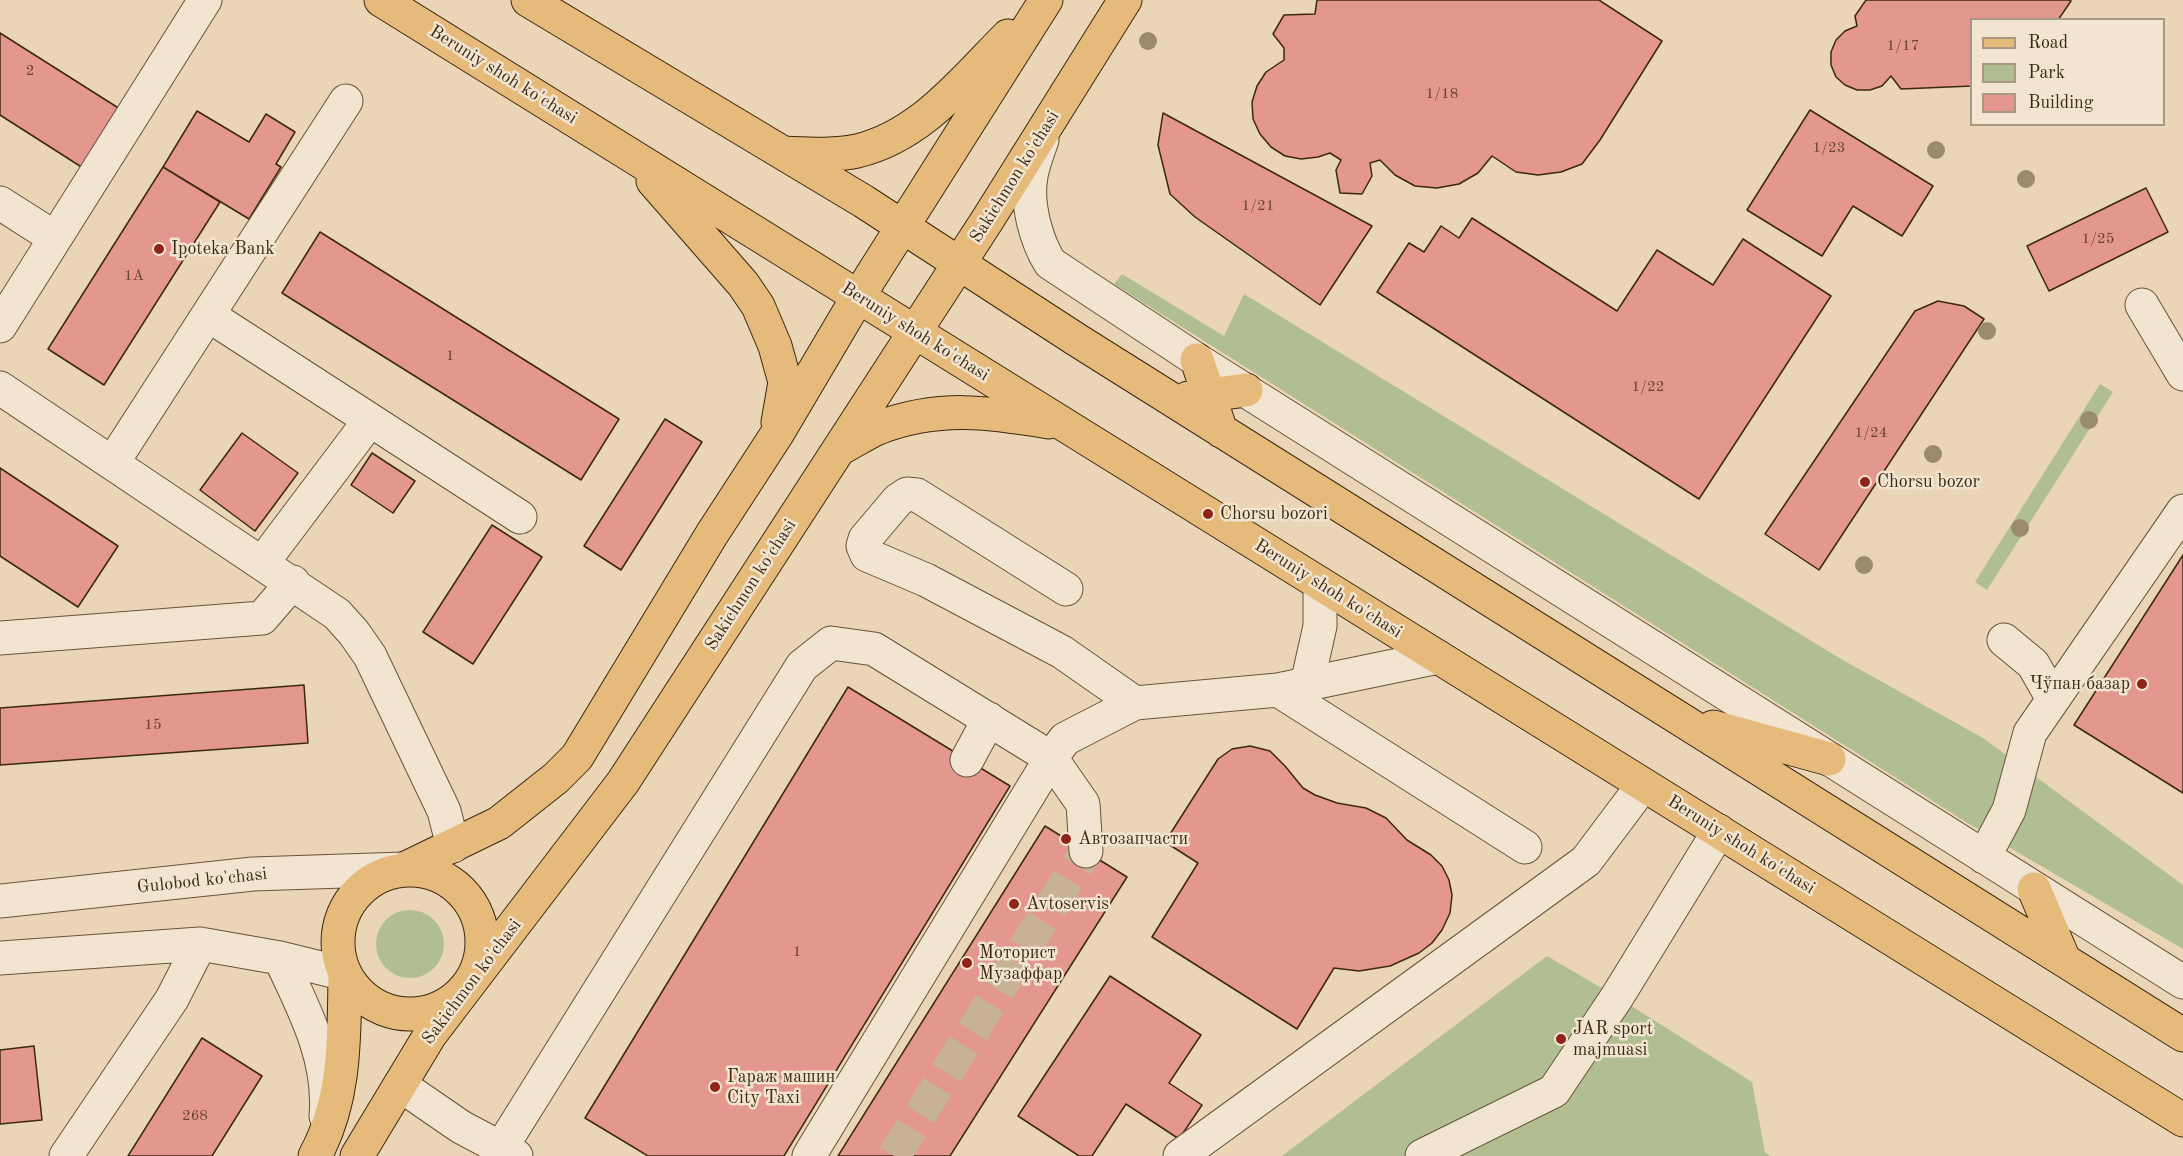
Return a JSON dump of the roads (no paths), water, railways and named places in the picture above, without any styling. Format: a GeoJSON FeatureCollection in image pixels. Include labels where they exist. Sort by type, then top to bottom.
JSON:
{"type":"FeatureCollection","features":[{"type":"Feature","properties":{"kind":"main road","name":"Beruniy shoh ko'chasi"},"geometry":{"type":"LineString","coordinates":[[381,0],[2183,1120]]}},
{"type":"Feature","properties":{"kind":"main road"},"geometry":{"type":"LineString","coordinates":[[528,0],[903,226],[1221,431],[2183,1035]]}},
{"type":"Feature","properties":{"kind":"main road"},"geometry":{"type":"LineString","coordinates":[[782,153],[819,155],[856,151],[887,141],[904,132],[922,120],[946,98],[1045,0]]}},
{"type":"Feature","properties":{"kind":"main road"},"geometry":{"type":"LineString","coordinates":[[319,1148],[333,1117],[342,1072],[345,974],[338,951],[339,927],[347,906],[362,888],[382,875],[404,869],[499,823],[556,778],[577,757],[712,534],[777,434],[858,297],[1045,0]]}},
{"type":"Feature","properties":{"kind":"main road","name":"Sakichmon ko'chasi"},"geometry":{"type":"LineString","coordinates":[[357,1156],[430,1035],[623,782],[959,264],[1125,0]]}},
{"type":"Feature","properties":{"kind":"main road"},"geometry":{"type":"LineString","coordinates":[[630,154],[743,284],[758,306],[775,346],[784,382],[777,434]]}},
{"type":"Feature","properties":{"kind":"main road"},"geometry":{"type":"LineString","coordinates":[[1197,360],[1221,431]]}},
{"type":"Feature","properties":{"kind":"main road"},"geometry":{"type":"LineString","coordinates":[[1173,400],[1246,390]]}},
{"type":"Feature","properties":{"kind":"main road"},"geometry":{"type":"LineString","coordinates":[[837,451],[878,428],[921,416],[958,411],[992,413],[1065,425]]}},
{"type":"Feature","properties":{"kind":"main road"},"geometry":{"type":"LineString","coordinates":[[1677,717],[1829,759]]}},
{"type":"Feature","properties":{"kind":"main road"},"geometry":{"type":"LineString","coordinates":[[345,974],[359,993],[379,1007],[403,1014],[427,1012],[450,1003],[468,986],[479,965],[483,942],[479,918],[468,897],[450,881],[428,871],[404,869]]}},
{"type":"Feature","properties":{"kind":"main road"},"geometry":{"type":"LineString","coordinates":[[2034,889],[2064,960]]}},
{"type":"Feature","properties":{"kind":"street"},"geometry":{"type":"LineString","coordinates":[[0,326],[205,0]]}},
{"type":"Feature","properties":{"kind":"street"},"geometry":{"type":"LineString","coordinates":[[112,462],[346,101]]}},
{"type":"Feature","properties":{"kind":"street"},"geometry":{"type":"LineString","coordinates":[[1045,129],[1031,178],[1031,206],[1040,241],[1050,263],[1197,360],[2183,982]]}},
{"type":"Feature","properties":{"kind":"street"},"geometry":{"type":"LineString","coordinates":[[0,203],[55,238]]}},
{"type":"Feature","properties":{"kind":"street"},"geometry":{"type":"LineString","coordinates":[[2142,305],[2183,374]]}},
{"type":"Feature","properties":{"kind":"street"},"geometry":{"type":"LineString","coordinates":[[208,315],[520,518]]}},
{"type":"Feature","properties":{"kind":"street"},"geometry":{"type":"LineString","coordinates":[[0,388],[338,614],[370,656],[444,811],[453,846]]}},
{"type":"Feature","properties":{"kind":"street"},"geometry":{"type":"LineString","coordinates":[[263,562],[370,420]]}},
{"type":"Feature","properties":{"kind":"street"},"geometry":{"type":"LineString","coordinates":[[1066,589],[917,495],[907,494],[898,500],[865,539],[863,546],[867,555],[926,580],[1062,652],[1135,703]]}},
{"type":"Feature","properties":{"kind":"street"},"geometry":{"type":"LineString","coordinates":[[1984,857],[2009,810],[2030,734],[2183,511]]}},
{"type":"Feature","properties":{"kind":"street"},"geometry":{"type":"LineString","coordinates":[[0,638],[262,618],[293,582]]}},
{"type":"Feature","properties":{"kind":"street"},"geometry":{"type":"LineString","coordinates":[[1293,687],[1320,626],[1320,584]]}},
{"type":"Feature","properties":{"kind":"street"},"geometry":{"type":"LineString","coordinates":[[2004,640],[2033,664],[2054,699]]}},
{"type":"Feature","properties":{"kind":"street"},"geometry":{"type":"LineString","coordinates":[[400,1085],[461,1127],[505,1153],[802,666],[831,643],[874,649],[1051,758],[1083,804],[1086,851]]}},
{"type":"Feature","properties":{"kind":"street"},"geometry":{"type":"LineString","coordinates":[[809,1156],[1051,758],[1065,739],[1135,703],[1293,687],[1438,657]]}},
{"type":"Feature","properties":{"kind":"street"},"geometry":{"type":"LineString","coordinates":[[1293,687],[1525,847]]}},
{"type":"Feature","properties":{"kind":"street"},"geometry":{"type":"LineString","coordinates":[[968,760],[989,719]]}},
{"type":"Feature","properties":{"kind":"street"},"geometry":{"type":"LineString","coordinates":[[1180,1156],[1586,861],[1643,785]]}},
{"type":"Feature","properties":{"kind":"street"},"geometry":{"type":"LineString","coordinates":[[1422,1156],[1554,1091],[1617,997],[1719,831]]}},
{"type":"Feature","properties":{"kind":"street","name":"Gulobod ko'chasi"},"geometry":{"type":"LineString","coordinates":[[0,902],[253,874],[404,869]]}},
{"type":"Feature","properties":{"kind":"street"},"geometry":{"type":"LineString","coordinates":[[0,958],[200,944],[280,958],[345,974]]}},
{"type":"Feature","properties":{"kind":"street"},"geometry":{"type":"LineString","coordinates":[[66,1156],[172,999],[200,944]]}},
{"type":"Feature","properties":{"kind":"street"},"geometry":{"type":"LineString","coordinates":[[280,958],[318,1043],[325,1073],[327,1106],[319,1148]]}},
{"type":"Feature","properties":{"kind":"tunnel"},"geometry":{"type":"LineString","coordinates":[[894,1156],[1086,851]]}},
{"type":"Feature","properties":{"kind":"place","name":"Ipoteka Bank"},"geometry":{"type":"Point","coordinates":[159,249]}},
{"type":"Feature","properties":{"kind":"place","name":"Chorsu bozor"},"geometry":{"type":"Point","coordinates":[1865,482]}},
{"type":"Feature","properties":{"kind":"place","name":"Chorsu bozori"},"geometry":{"type":"Point","coordinates":[1208,514]}},
{"type":"Feature","properties":{"kind":"place","name":"Чўпан базар"},"geometry":{"type":"Point","coordinates":[2142,684]}},
{"type":"Feature","properties":{"kind":"place","name":"Автозапчасти"},"geometry":{"type":"Point","coordinates":[1066,839]}},
{"type":"Feature","properties":{"kind":"place","name":"Avtoservis"},"geometry":{"type":"Point","coordinates":[1014,904]}},
{"type":"Feature","properties":{"kind":"place","name":"Моторист Музаффар"},"geometry":{"type":"Point","coordinates":[967,963]}},
{"type":"Feature","properties":{"kind":"place","name":"JAR sport majmuasi"},"geometry":{"type":"Point","coordinates":[1561,1039]}},
{"type":"Feature","properties":{"kind":"place","name":"Гараж машин City Taxi"},"geometry":{"type":"Point","coordinates":[715,1087]}}]}
